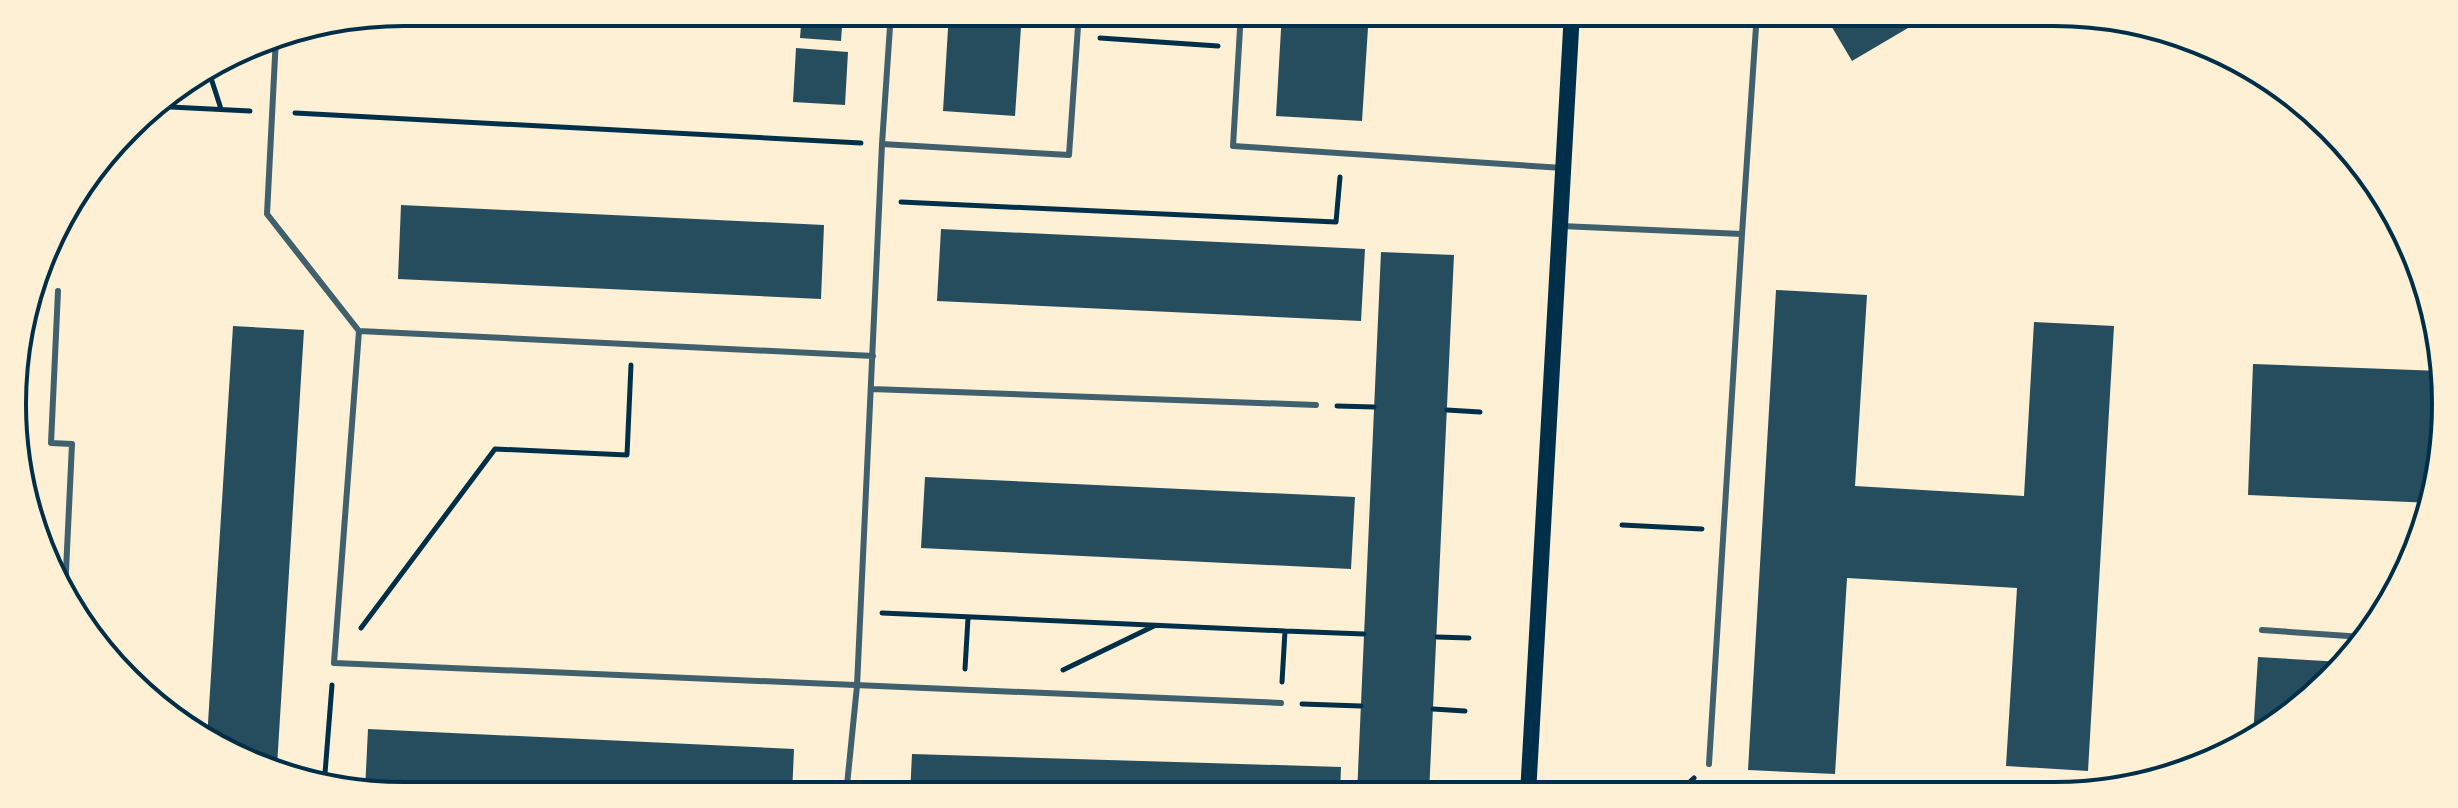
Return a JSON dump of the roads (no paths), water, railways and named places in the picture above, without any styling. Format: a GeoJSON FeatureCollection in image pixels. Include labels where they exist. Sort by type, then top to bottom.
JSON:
{"type":"FeatureCollection","features":[{"type":"Feature","properties":{"kind":"main road"},"geometry":{"type":"LineString","coordinates":[[1529,782],[1571,26]]}},
{"type":"Feature","properties":{"kind":"lane"},"geometry":{"type":"LineString","coordinates":[[847,782],[857,686],[890,26]]}},
{"type":"Feature","properties":{"kind":"lane"},"geometry":{"type":"LineString","coordinates":[[882,144],[1069,155],[1078,26]]}},
{"type":"Feature","properties":{"kind":"lane"},"geometry":{"type":"LineString","coordinates":[[1240,26],[1233,146],[1563,168]]}},
{"type":"Feature","properties":{"kind":"lane"},"geometry":{"type":"LineString","coordinates":[[1709,764],[1756,26]]}},
{"type":"Feature","properties":{"kind":"lane"},"geometry":{"type":"LineString","coordinates":[[275,49],[267,214],[359,331],[334,663],[1281,703]]}},
{"type":"Feature","properties":{"kind":"lane"},"geometry":{"type":"LineString","coordinates":[[1560,226],[1742,234]]}},
{"type":"Feature","properties":{"kind":"lane"},"geometry":{"type":"LineString","coordinates":[[58,291],[51,443],[72,444],[66,573]]}},
{"type":"Feature","properties":{"kind":"lane"},"geometry":{"type":"LineString","coordinates":[[359,331],[873,356]]}},
{"type":"Feature","properties":{"kind":"lane"},"geometry":{"type":"LineString","coordinates":[[871,389],[1316,405]]}},
{"type":"Feature","properties":{"kind":"lane"},"geometry":{"type":"LineString","coordinates":[[2262,630],[2352,636]]}}]}
